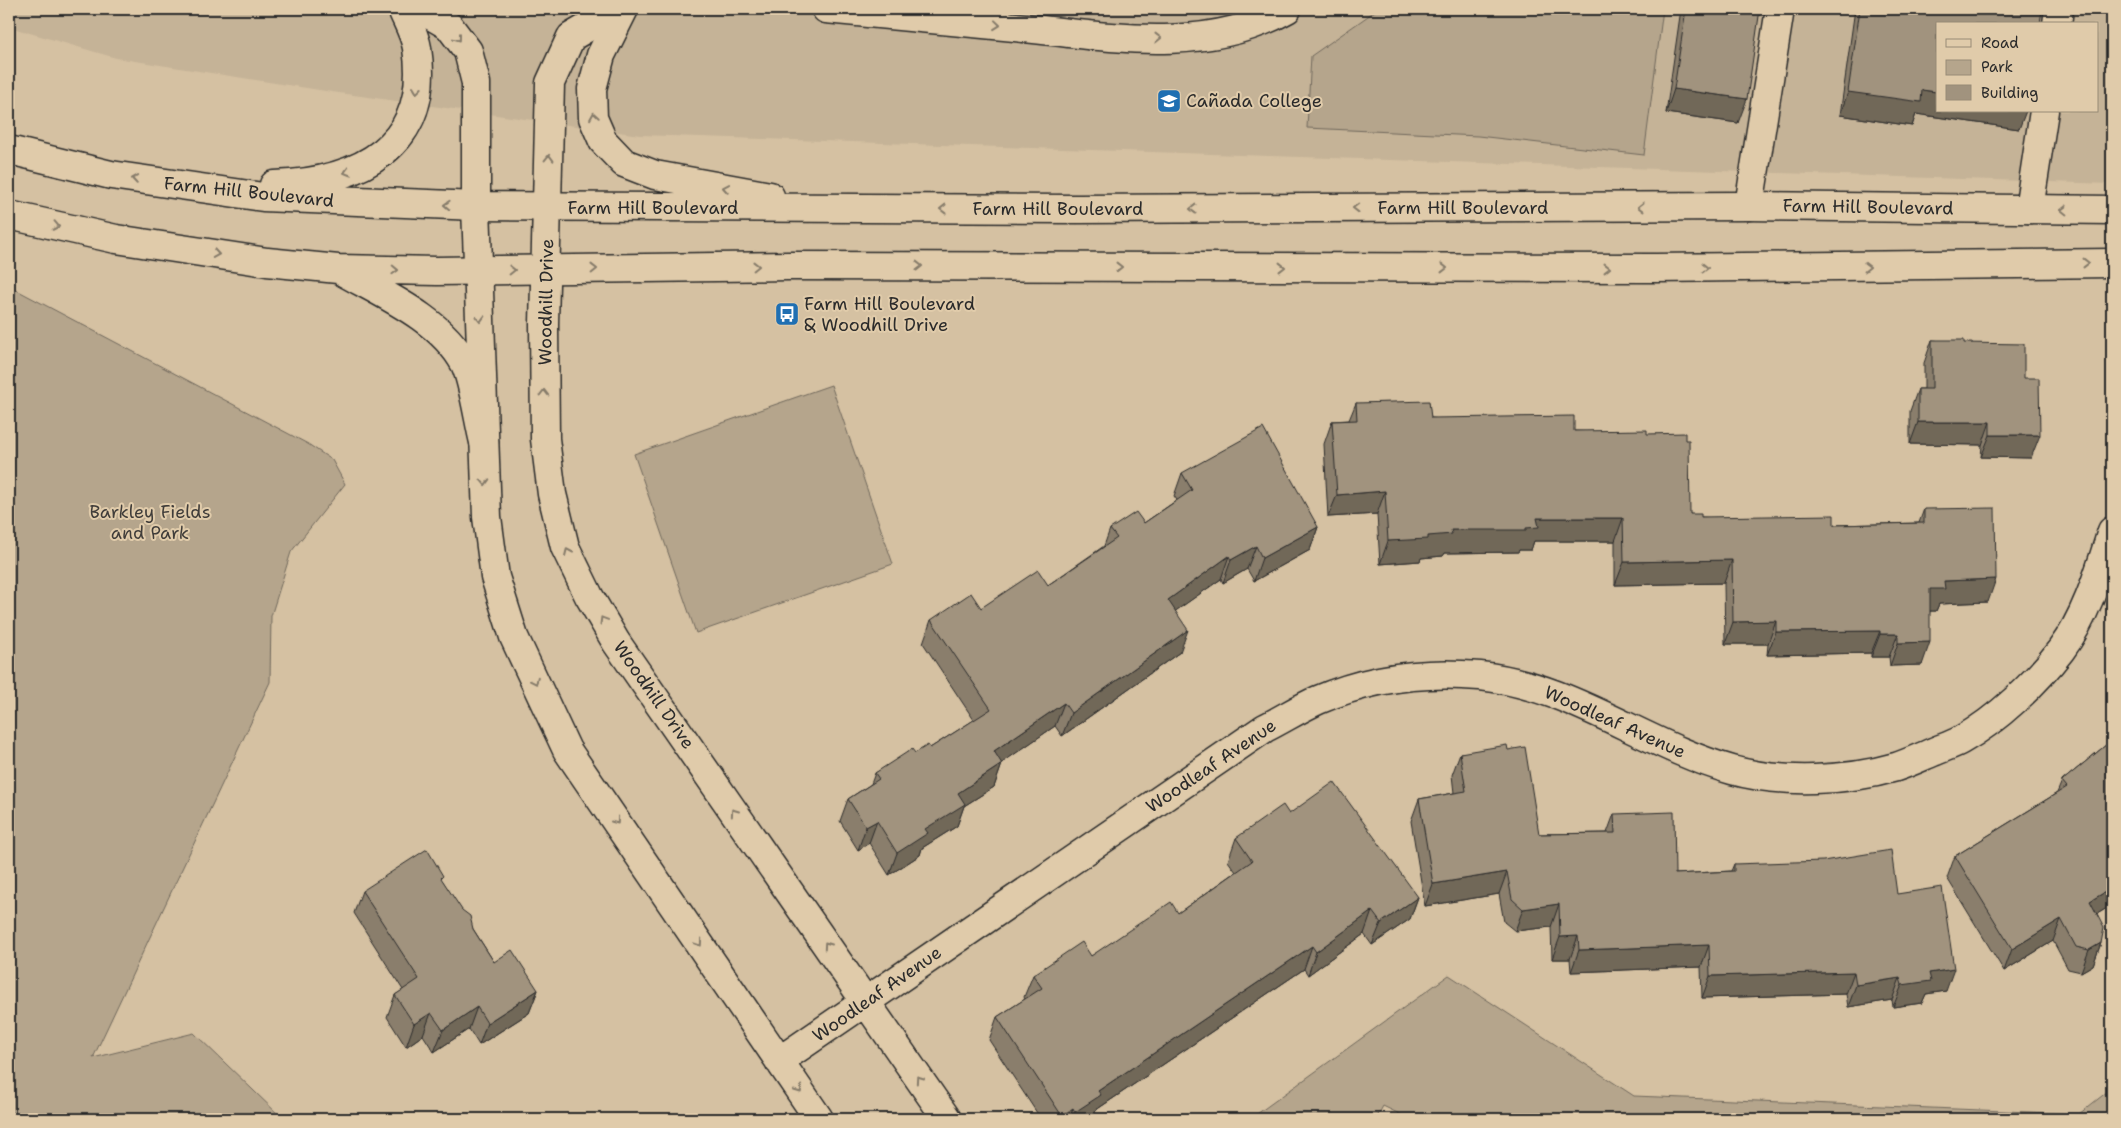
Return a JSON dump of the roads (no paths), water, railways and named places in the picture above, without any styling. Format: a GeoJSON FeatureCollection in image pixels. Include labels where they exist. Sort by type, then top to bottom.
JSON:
{"type":"FeatureCollection","features":[{"type":"Feature","properties":{"kind":"main road"},"geometry":{"type":"LineString","coordinates":[[183,187],[286,184],[326,178],[362,168],[389,149],[408,124],[418,90],[417,48],[402,9]]}},
{"type":"Feature","properties":{"kind":"main road"},"geometry":{"type":"LineString","coordinates":[[420,9],[449,26],[468,52],[476,83],[476,206],[487,517],[495,577],[514,637],[567,750],[819,1119]]}},
{"type":"Feature","properties":{"kind":"main road","name":"Woodhill Drive"},"geometry":{"type":"LineString","coordinates":[[619,9],[571,37],[550,83],[545,270],[545,440],[552,494],[565,547],[589,596],[616,642],[947,1119]]}},
{"type":"Feature","properties":{"kind":"main road"},"geometry":{"type":"LineString","coordinates":[[624,9],[601,55],[592,90],[593,118],[603,141],[624,163],[655,175],[842,209]]}},
{"type":"Feature","properties":{"kind":"main road"},"geometry":{"type":"LineString","coordinates":[[826,9],[1134,38],[1186,38],[1227,32],[1270,19],[1288,9]]}},
{"type":"Feature","properties":{"kind":"main road"},"geometry":{"type":"LineString","coordinates":[[1749,206],[1780,9]]}},
{"type":"Feature","properties":{"kind":"main road"},"geometry":{"type":"LineString","coordinates":[[2057,22],[2059,9]]}},
{"type":"Feature","properties":{"kind":"main road"},"geometry":{"type":"LineString","coordinates":[[2029,209],[2044,112]]}},
{"type":"Feature","properties":{"kind":"main road","name":"Farm Hill Boulevard"},"geometry":{"type":"LineString","coordinates":[[9,150],[111,175],[183,187],[263,197],[476,206],[842,209],[1749,206],[2112,210]]}},
{"type":"Feature","properties":{"kind":"main road"},"geometry":{"type":"LineString","coordinates":[[9,215],[116,239],[267,262],[338,269],[478,271],[788,266],[1755,268],[2112,263]]}},
{"type":"Feature","properties":{"kind":"main road"},"geometry":{"type":"LineString","coordinates":[[338,269],[410,310],[444,336],[465,365],[484,442]]}},
{"type":"Feature","properties":{"kind":"main road","name":"Woodleaf Avenue"},"geometry":{"type":"LineString","coordinates":[[780,1062],[1265,728],[1319,700],[1374,681],[1430,673],[1483,676],[1537,688],[1586,707],[1687,755],[1735,771],[1798,779],[1844,777],[1896,767],[1960,740],[2020,697],[2061,649],[2094,590],[2112,531]]}},
{"type":"Feature","properties":{"kind":"place","name":"Cañada College"},"geometry":{"type":"Point","coordinates":[1169,101]}},
{"type":"Feature","properties":{"kind":"place","name":"Farm Hill Boulevard & Woodhill Drive"},"geometry":{"type":"Point","coordinates":[787,314]}},
{"type":"Feature","properties":{"kind":"park label","name":"Barkley Fields and Park"},"geometry":{"type":"Point","coordinates":[150,522]}}]}
